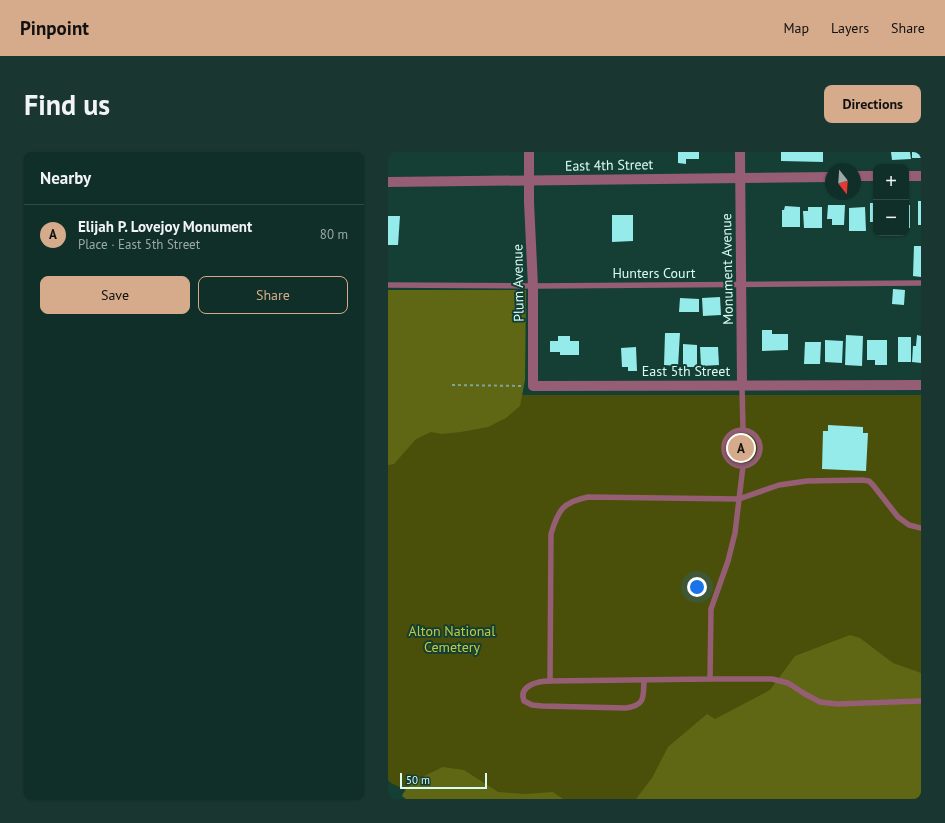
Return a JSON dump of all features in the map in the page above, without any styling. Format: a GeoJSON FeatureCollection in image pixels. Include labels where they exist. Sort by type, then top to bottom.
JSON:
{"type":"FeatureCollection","features":[{"type":"Feature","properties":{"kind":"street","name":"Plum Avenue"},"geometry":{"type":"LineString","coordinates":[[529,152],[528,180],[533,286],[533,386]]}},
{"type":"Feature","properties":{"kind":"street","name":"Monument Avenue"},"geometry":{"type":"LineString","coordinates":[[740,152],[742,385]]}},
{"type":"Feature","properties":{"kind":"street"},"geometry":{"type":"LineString","coordinates":[[861,176],[873,176]]}},
{"type":"Feature","properties":{"kind":"street"},"geometry":{"type":"LineString","coordinates":[[909,176],[921,176]]}},
{"type":"Feature","properties":{"kind":"street","name":"East 4th Street"},"geometry":{"type":"LineString","coordinates":[[388,182],[825,177]]}},
{"type":"Feature","properties":{"kind":"street","name":"East 5th Street"},"geometry":{"type":"LineString","coordinates":[[533,386],[921,385]]}},
{"type":"Feature","properties":{"kind":"lane","name":"Hunters Court"},"geometry":{"type":"LineString","coordinates":[[388,285],[533,286],[921,283]]}},
{"type":"Feature","properties":{"kind":"lane"},"geometry":{"type":"LineString","coordinates":[[742,385],[743,430]]}},
{"type":"Feature","properties":{"kind":"lane"},"geometry":{"type":"LineString","coordinates":[[743,430],[749,431],[758,439],[760,451],[754,462],[743,466],[732,463],[728,459],[724,448],[725,442],[732,433],[743,430]]}},
{"type":"Feature","properties":{"kind":"lane"},"geometry":{"type":"LineString","coordinates":[[710,679],[711,609],[728,560],[735,532],[743,466]]}},
{"type":"Feature","properties":{"kind":"lane"},"geometry":{"type":"LineString","coordinates":[[550,681],[551,534],[556,518],[564,505],[575,499],[588,497],[739,499],[779,485],[807,481],[862,480],[869,481],[873,485],[898,517],[909,525],[921,528]]}},
{"type":"Feature","properties":{"kind":"lane"},"geometry":{"type":"LineString","coordinates":[[644,680],[642,697],[639,704],[635,707],[542,706],[524,701],[523,693],[525,689],[540,681],[710,679],[772,679],[788,683],[820,702],[837,704],[921,701]]}},
{"type":"Feature","properties":{"kind":"path"},"geometry":{"type":"LineString","coordinates":[[452,385],[533,386]]}},
{"type":"Feature","properties":{"kind":"green space"},"geometry":{"type":"Polygon","coordinates":[[[388,290],[526,290],[525,380],[520,406],[506,418],[488,427],[442,434],[431,432],[416,439],[394,464],[388,465],[388,290]]]}},
{"type":"Feature","properties":{"kind":"green space","name":"Alton National Cemetery"},"geometry":{"type":"Polygon","coordinates":[[[388,395],[921,395],[921,799],[427,799],[391,783],[388,780],[388,395]]]}},
{"type":"Feature","properties":{"kind":"green space"},"geometry":{"type":"Polygon","coordinates":[[[850,635],[860,638],[893,663],[921,673],[921,799],[636,799],[652,778],[668,747],[707,714],[715,719],[770,690],[795,656],[850,635]]]}},
{"type":"Feature","properties":{"kind":"green space"},"geometry":{"type":"Polygon","coordinates":[[[443,767],[464,770],[498,792],[525,794],[553,792],[563,799],[406,799],[402,796],[414,782],[443,767]]]}},
{"type":"Feature","properties":{"kind":"building"},"geometry":{"type":"Polygon","coordinates":[[[678,152],[699,152],[699,159],[686,159],[686,164],[678,163],[678,152]]]}},
{"type":"Feature","properties":{"kind":"building"},"geometry":{"type":"Polygon","coordinates":[[[781,152],[823,152],[823,162],[781,161],[781,152]]]}},
{"type":"Feature","properties":{"kind":"building"},"geometry":{"type":"Polygon","coordinates":[[[891,152],[910,152],[911,159],[892,160],[891,152]]]}},
{"type":"Feature","properties":{"kind":"building"},"geometry":{"type":"Polygon","coordinates":[[[912,152],[921,152],[921,158],[912,158],[912,152]]]}},
{"type":"Feature","properties":{"kind":"building"},"geometry":{"type":"Polygon","coordinates":[[[918,201],[921,201],[921,225],[918,225],[918,201]]]}},
{"type":"Feature","properties":{"kind":"building"},"geometry":{"type":"Polygon","coordinates":[[[870,203],[873,203],[873,222],[870,222],[870,203]]]}},
{"type":"Feature","properties":{"kind":"building"},"geometry":{"type":"Polygon","coordinates":[[[828,205],[845,205],[844,225],[832,225],[832,219],[827,219],[828,205]]]}},
{"type":"Feature","properties":{"kind":"building"},"geometry":{"type":"Polygon","coordinates":[[[909,205],[910,205],[909,228],[909,205]]]}},
{"type":"Feature","properties":{"kind":"building"},"geometry":{"type":"Polygon","coordinates":[[[785,206],[800,207],[800,227],[782,227],[782,210],[784,210],[785,206]]]}},
{"type":"Feature","properties":{"kind":"building"},"geometry":{"type":"Polygon","coordinates":[[[808,207],[822,207],[822,228],[804,228],[803,211],[808,211],[808,207]]]}},
{"type":"Feature","properties":{"kind":"building"},"geometry":{"type":"Polygon","coordinates":[[[865,207],[866,231],[849,231],[849,208],[865,207]]]}},
{"type":"Feature","properties":{"kind":"building"},"geometry":{"type":"Polygon","coordinates":[[[612,215],[633,215],[633,241],[612,242],[612,215]]]}},
{"type":"Feature","properties":{"kind":"building"},"geometry":{"type":"Polygon","coordinates":[[[388,216],[400,216],[398,245],[388,245],[388,216]]]}},
{"type":"Feature","properties":{"kind":"building"},"geometry":{"type":"Polygon","coordinates":[[[914,246],[921,246],[921,277],[913,276],[914,246]]]}},
{"type":"Feature","properties":{"kind":"building"},"geometry":{"type":"Polygon","coordinates":[[[893,289],[905,290],[904,305],[892,304],[893,289]]]}},
{"type":"Feature","properties":{"kind":"building"},"geometry":{"type":"Polygon","coordinates":[[[720,297],[721,315],[703,316],[702,298],[720,297]]]}},
{"type":"Feature","properties":{"kind":"building"},"geometry":{"type":"Polygon","coordinates":[[[680,298],[699,299],[699,312],[679,312],[680,298]]]}},
{"type":"Feature","properties":{"kind":"building"},"geometry":{"type":"Polygon","coordinates":[[[762,330],[772,330],[772,334],[788,334],[788,350],[762,351],[762,330]]]}},
{"type":"Feature","properties":{"kind":"building"},"geometry":{"type":"Polygon","coordinates":[[[665,333],[680,333],[678,366],[664,365],[665,333]]]}},
{"type":"Feature","properties":{"kind":"building"},"geometry":{"type":"Polygon","coordinates":[[[846,335],[863,336],[862,366],[845,365],[846,335]]]}},
{"type":"Feature","properties":{"kind":"building"},"geometry":{"type":"Polygon","coordinates":[[[917,335],[921,336],[921,363],[912,362],[913,346],[916,346],[917,335]]]}},
{"type":"Feature","properties":{"kind":"building"},"geometry":{"type":"Polygon","coordinates":[[[558,336],[570,336],[570,341],[579,341],[579,355],[560,355],[560,352],[550,352],[550,341],[558,341],[558,336]]]}},
{"type":"Feature","properties":{"kind":"building"},"geometry":{"type":"Polygon","coordinates":[[[898,337],[911,337],[911,362],[898,362],[898,337]]]}},
{"type":"Feature","properties":{"kind":"building"},"geometry":{"type":"Polygon","coordinates":[[[825,340],[843,341],[842,363],[825,362],[825,340]]]}},
{"type":"Feature","properties":{"kind":"building"},"geometry":{"type":"Polygon","coordinates":[[[867,340],[887,340],[887,365],[875,365],[875,360],[867,360],[867,340]]]}},
{"type":"Feature","properties":{"kind":"building"},"geometry":{"type":"Polygon","coordinates":[[[805,342],[821,342],[820,364],[804,364],[805,342]]]}},
{"type":"Feature","properties":{"kind":"building"},"geometry":{"type":"Polygon","coordinates":[[[683,344],[697,345],[697,367],[683,367],[683,344]]]}},
{"type":"Feature","properties":{"kind":"building"},"geometry":{"type":"Polygon","coordinates":[[[636,347],[637,371],[628,371],[628,367],[622,367],[621,348],[636,347]]]}},
{"type":"Feature","properties":{"kind":"building"},"geometry":{"type":"Polygon","coordinates":[[[700,347],[718,347],[719,365],[701,366],[700,347]]]}},
{"type":"Feature","properties":{"kind":"building"},"geometry":{"type":"Polygon","coordinates":[[[828,425],[863,427],[863,433],[868,433],[866,471],[822,469],[823,431],[828,431],[828,425]]]}},
{"type":"Feature","properties":{"kind":"place","name":"Elijah P. Lovejoy Monument"},"geometry":{"type":"Point","coordinates":[741,448]}}]}
